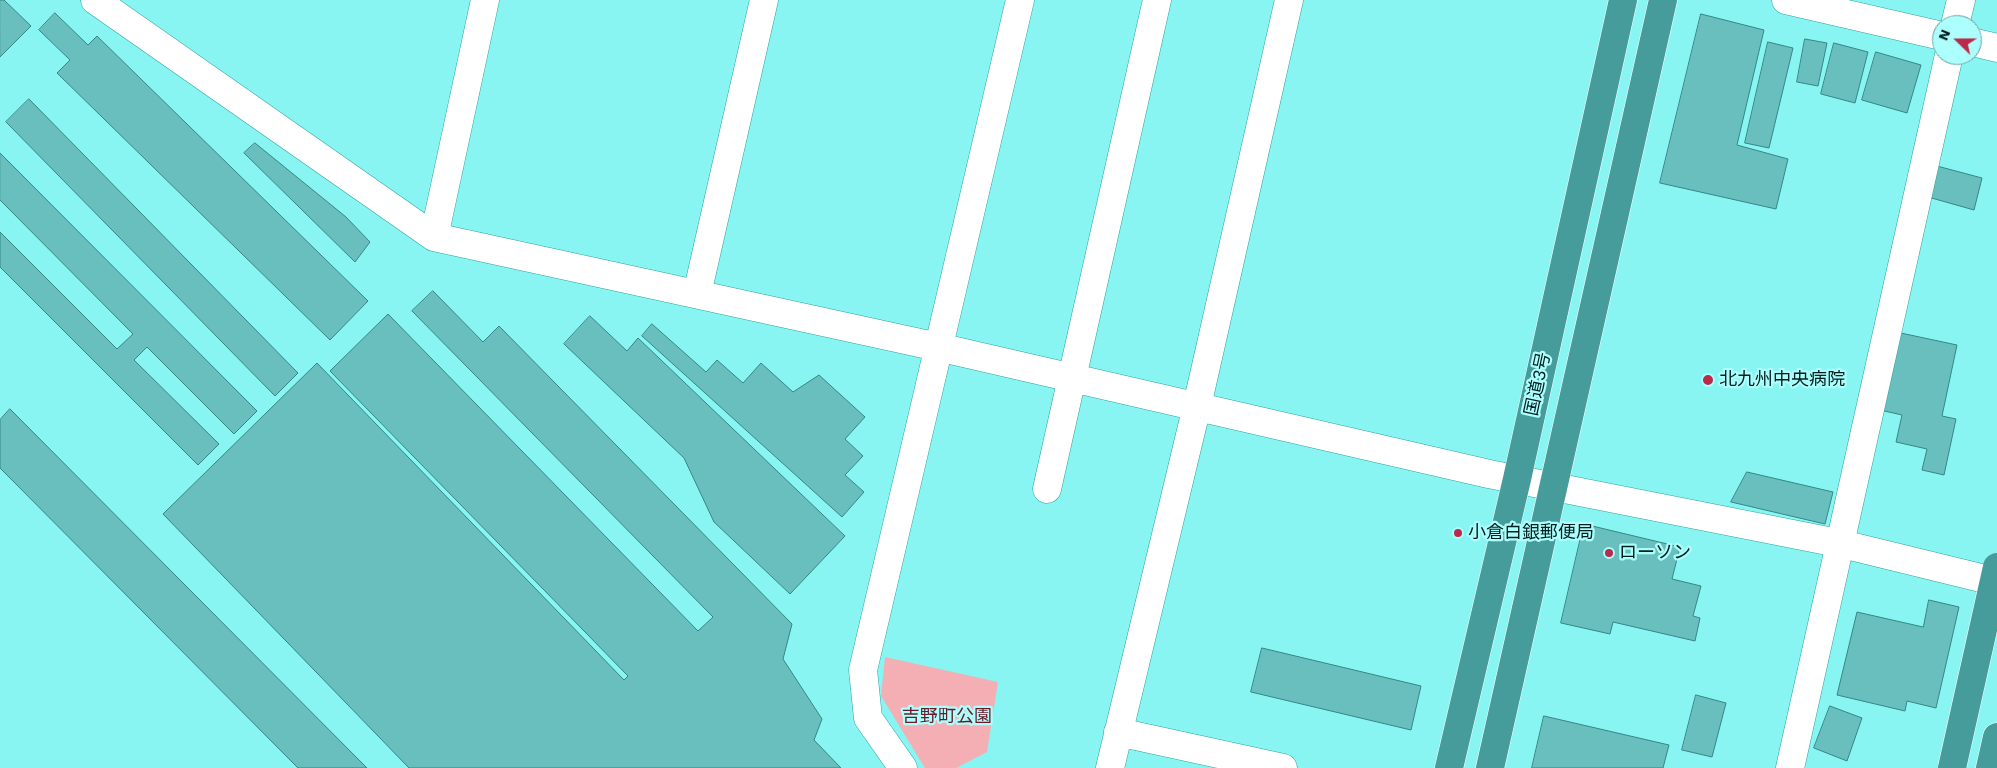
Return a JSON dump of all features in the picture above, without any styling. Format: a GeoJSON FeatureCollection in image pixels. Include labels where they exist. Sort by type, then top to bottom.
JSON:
{"type":"FeatureCollection","features":[{"type":"Feature","properties":{"kind":"highway","name":"国道3号"},"geometry":{"type":"LineString","coordinates":[[1449,768],[1517,479],[1623,0]]}},
{"type":"Feature","properties":{"kind":"highway"},"geometry":{"type":"LineString","coordinates":[[1490,768],[1663,0]]}},
{"type":"Feature","properties":{"kind":"highway"},"geometry":{"type":"LineString","coordinates":[[1952,768],[1997,567]]}},
{"type":"Feature","properties":{"kind":"highway"},"geometry":{"type":"LineString","coordinates":[[1990,768],[1997,737]]}},
{"type":"Feature","properties":{"kind":"street"},"geometry":{"type":"LineString","coordinates":[[96,0],[434,237],[938,347],[1517,479],[1838,543],[1997,582]]}},
{"type":"Feature","properties":{"kind":"street"},"geometry":{"type":"LineString","coordinates":[[434,237],[485,0]]}},
{"type":"Feature","properties":{"kind":"street"},"geometry":{"type":"LineString","coordinates":[[696,294],[764,0]]}},
{"type":"Feature","properties":{"kind":"street"},"geometry":{"type":"LineString","coordinates":[[903,768],[868,718],[863,670],[1020,0]]}},
{"type":"Feature","properties":{"kind":"street"},"geometry":{"type":"LineString","coordinates":[[1048,488],[1157,0]]}},
{"type":"Feature","properties":{"kind":"street"},"geometry":{"type":"LineString","coordinates":[[1110,768],[1197,406],[1289,0]]}},
{"type":"Feature","properties":{"kind":"street"},"geometry":{"type":"LineString","coordinates":[[1786,0],[1932,34]]}},
{"type":"Feature","properties":{"kind":"street"},"geometry":{"type":"LineString","coordinates":[[1957,15],[1961,0]]}},
{"type":"Feature","properties":{"kind":"street"},"geometry":{"type":"LineString","coordinates":[[1982,44],[1997,48]]}},
{"type":"Feature","properties":{"kind":"street"},"geometry":{"type":"LineString","coordinates":[[1790,768],[1838,543],[1947,65]]}},
{"type":"Feature","properties":{"kind":"street"},"geometry":{"type":"LineString","coordinates":[[1118,732],[1283,768]]}},
{"type":"Feature","properties":{"kind":"green space","name":"吉野町公園"},"geometry":{"type":"Polygon","coordinates":[[[885,657],[998,682],[987,752],[956,768],[925,768],[881,696],[885,657]]]}},
{"type":"Feature","properties":{"kind":"building"},"geometry":{"type":"Polygon","coordinates":[[[0,0],[4,0],[31,26],[0,57],[0,0]]]}},
{"type":"Feature","properties":{"kind":"building"},"geometry":{"type":"Polygon","coordinates":[[[55,13],[88,45],[97,36],[368,301],[330,340],[57,73],[70,60],[39,30],[55,13]]]}},
{"type":"Feature","properties":{"kind":"building"},"geometry":{"type":"Polygon","coordinates":[[[1701,14],[1764,30],[1737,145],[1788,159],[1776,209],[1660,183],[1701,14]]]}},
{"type":"Feature","properties":{"kind":"building"},"geometry":{"type":"Polygon","coordinates":[[[1805,39],[1827,43],[1818,86],[1797,82],[1805,39]]]}},
{"type":"Feature","properties":{"kind":"building"},"geometry":{"type":"Polygon","coordinates":[[[1768,42],[1793,48],[1769,148],[1745,143],[1768,42]]]}},
{"type":"Feature","properties":{"kind":"building"},"geometry":{"type":"Polygon","coordinates":[[[1834,43],[1868,52],[1855,103],[1821,94],[1834,43]]]}},
{"type":"Feature","properties":{"kind":"building"},"geometry":{"type":"Polygon","coordinates":[[[1876,52],[1921,65],[1907,113],[1862,100],[1876,52]]]}},
{"type":"Feature","properties":{"kind":"building"},"geometry":{"type":"Polygon","coordinates":[[[29,99],[298,373],[275,396],[6,122],[29,99]]]}},
{"type":"Feature","properties":{"kind":"building"},"geometry":{"type":"Polygon","coordinates":[[[255,143],[346,217],[370,242],[355,262],[244,153],[255,143]]]}},
{"type":"Feature","properties":{"kind":"building"},"geometry":{"type":"Polygon","coordinates":[[[0,153],[257,411],[234,434],[147,347],[134,360],[219,444],[198,465],[0,267],[0,232],[117,349],[133,334],[0,200],[0,153]]]}},
{"type":"Feature","properties":{"kind":"building"},"geometry":{"type":"Polygon","coordinates":[[[1937,166],[1982,178],[1974,210],[1928,197],[1937,166]]]}},
{"type":"Feature","properties":{"kind":"building"},"geometry":{"type":"Polygon","coordinates":[[[433,291],[483,342],[499,326],[792,624],[783,659],[822,719],[814,740],[841,768],[409,768],[163,514],[317,363],[624,680],[628,676],[330,371],[388,314],[698,631],[713,617],[412,311],[433,291]]]}},
{"type":"Feature","properties":{"kind":"building"},"geometry":{"type":"Polygon","coordinates":[[[590,316],[627,351],[638,338],[845,536],[790,594],[714,522],[684,458],[564,344],[590,316]]]}},
{"type":"Feature","properties":{"kind":"building"},"geometry":{"type":"Polygon","coordinates":[[[652,324],[706,372],[717,360],[743,383],[761,363],[793,392],[819,375],[865,417],[845,439],[863,456],[845,475],[864,492],[842,517],[642,336],[652,324]]]}},
{"type":"Feature","properties":{"kind":"building"},"geometry":{"type":"Polygon","coordinates":[[[1896,332],[1957,345],[1942,416],[1956,419],[1944,475],[1922,470],[1927,449],[1896,442],[1902,415],[1880,410],[1896,332]]]}},
{"type":"Feature","properties":{"kind":"building"},"geometry":{"type":"Polygon","coordinates":[[[10,409],[367,768],[298,768],[0,468],[0,420],[10,409]]]}},
{"type":"Feature","properties":{"kind":"building"},"geometry":{"type":"Polygon","coordinates":[[[1747,472],[1833,492],[1825,524],[1731,502],[1747,472]]]}},
{"type":"Feature","properties":{"kind":"building"},"geometry":{"type":"Polygon","coordinates":[[[1584,524],[1680,547],[1672,579],[1701,586],[1693,616],[1700,618],[1695,641],[1613,622],[1610,634],[1561,623],[1584,524]]]}},
{"type":"Feature","properties":{"kind":"building"},"geometry":{"type":"Polygon","coordinates":[[[1929,600],[1959,607],[1936,708],[1907,701],[1905,711],[1837,695],[1857,612],[1923,627],[1929,600]]]}},
{"type":"Feature","properties":{"kind":"building"},"geometry":{"type":"Polygon","coordinates":[[[1262,648],[1421,686],[1411,730],[1251,692],[1262,648]]]}},
{"type":"Feature","properties":{"kind":"building"},"geometry":{"type":"Polygon","coordinates":[[[1696,695],[1726,703],[1712,757],[1682,750],[1696,695]]]}},
{"type":"Feature","properties":{"kind":"building"},"geometry":{"type":"Polygon","coordinates":[[[1830,706],[1862,718],[1847,761],[1814,748],[1830,706]]]}},
{"type":"Feature","properties":{"kind":"building"},"geometry":{"type":"Polygon","coordinates":[[[1544,716],[1669,745],[1663,768],[1532,768],[1544,716]]]}},
{"type":"Feature","properties":{"kind":"place","name":"北九州中央病院"},"geometry":{"type":"Point","coordinates":[1708,380]}},
{"type":"Feature","properties":{"kind":"place","name":"小倉白銀郵便局"},"geometry":{"type":"Point","coordinates":[1458,533]}},
{"type":"Feature","properties":{"kind":"place","name":"ローソン"},"geometry":{"type":"Point","coordinates":[1609,553]}}]}
